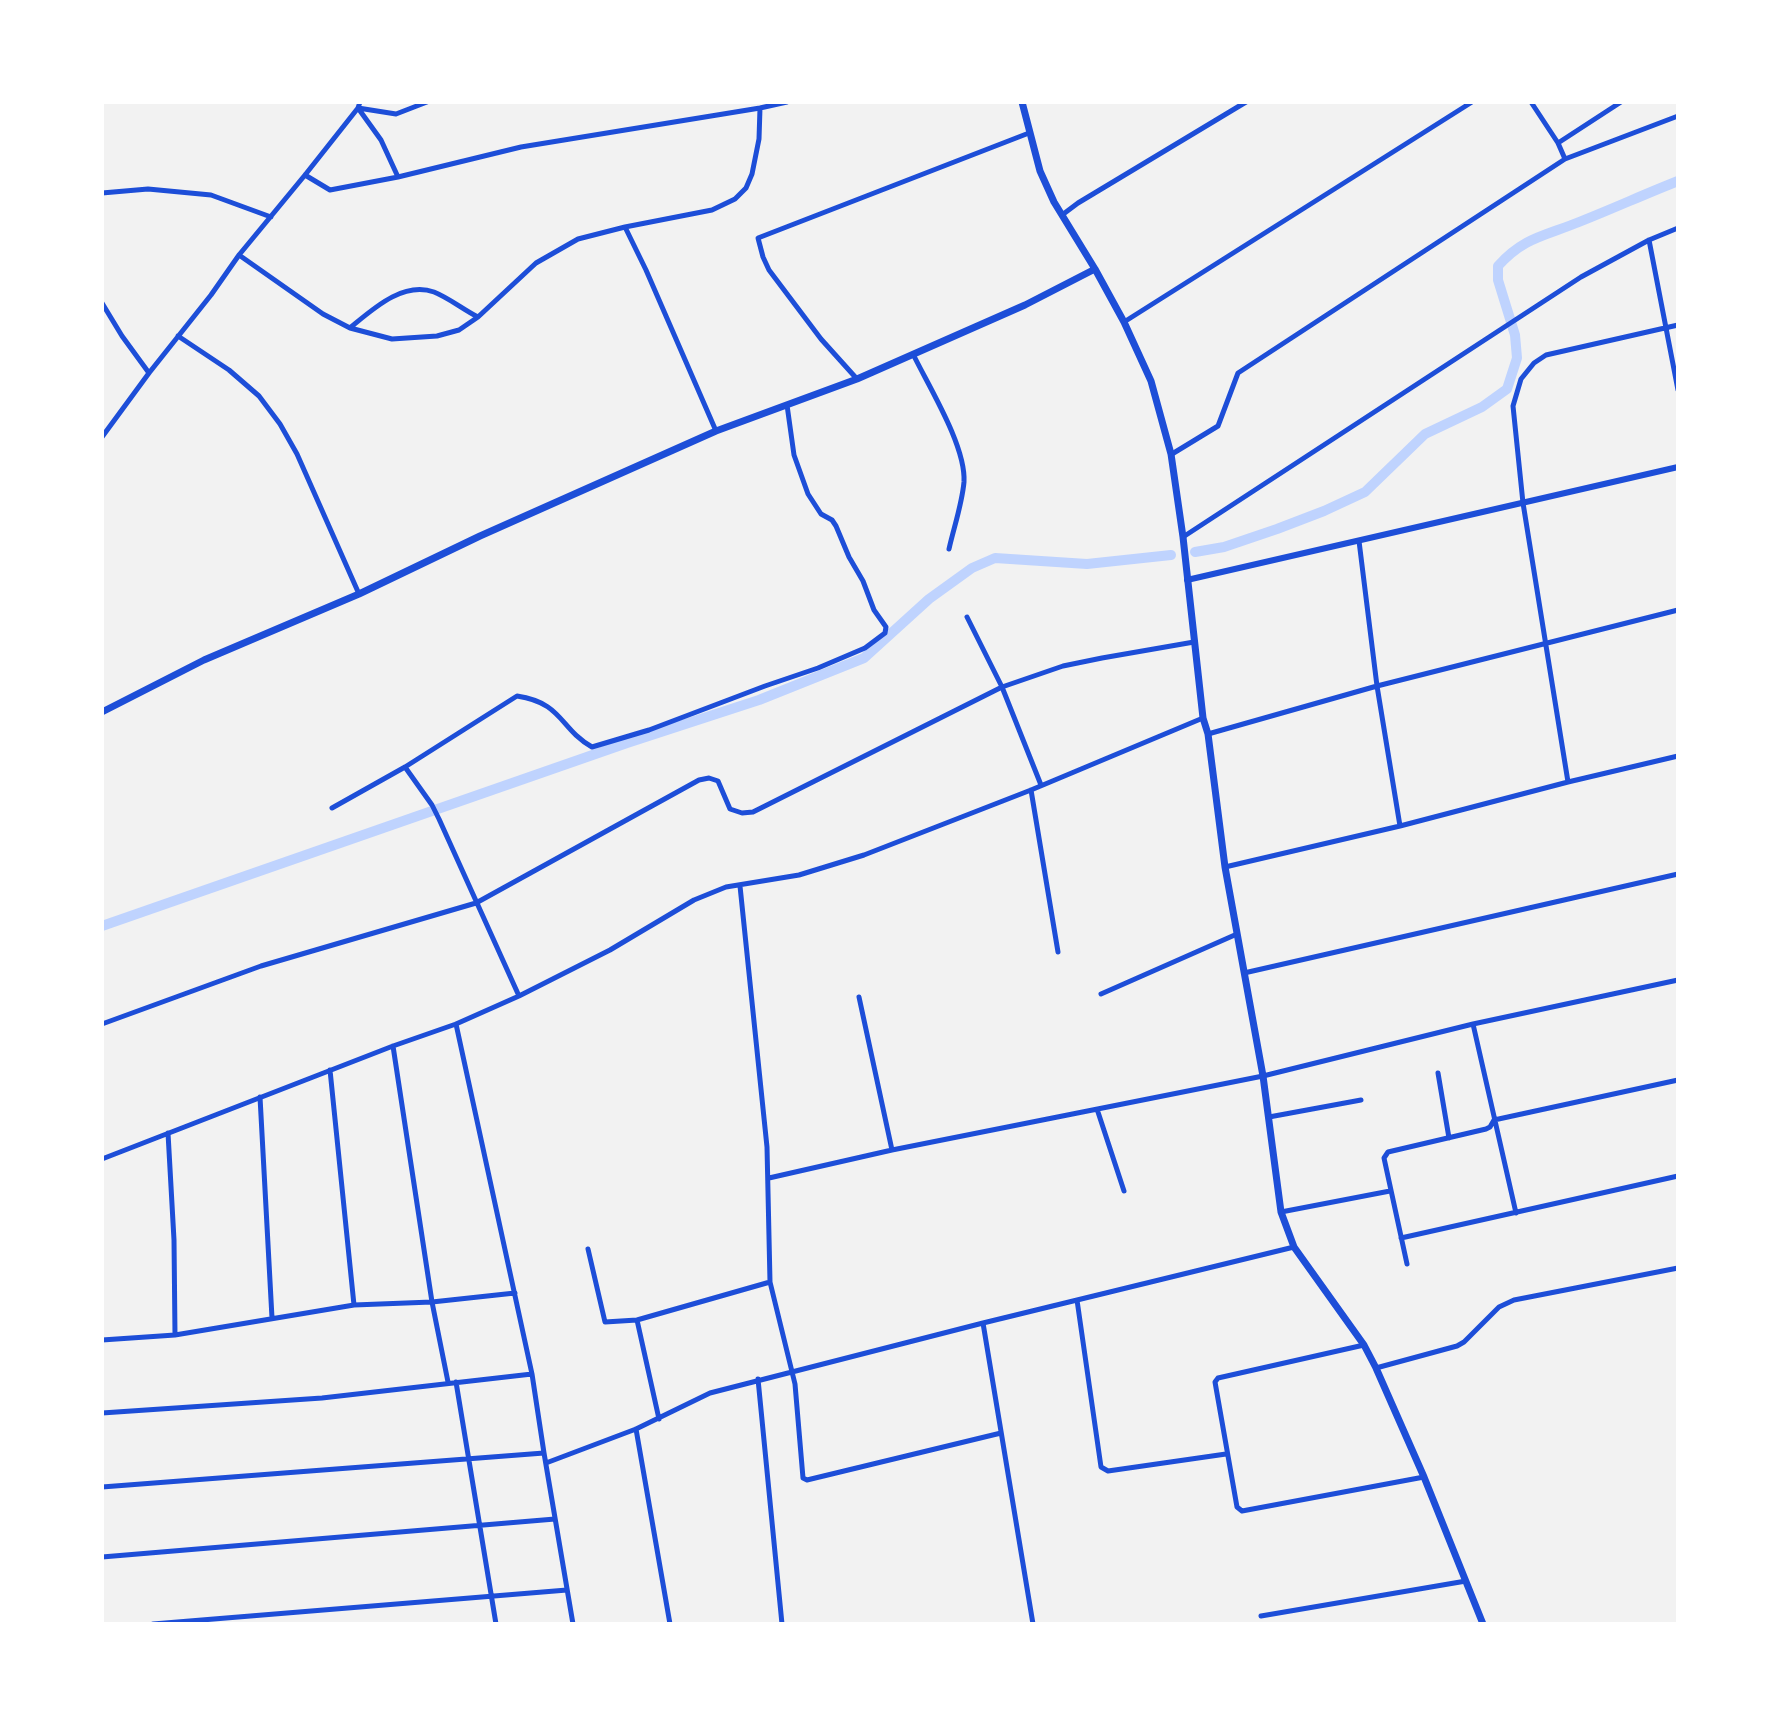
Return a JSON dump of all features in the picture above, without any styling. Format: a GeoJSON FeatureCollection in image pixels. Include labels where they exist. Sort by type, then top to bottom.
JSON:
{"type":"FeatureCollection","features":[{"type":"Feature","properties":{"kind":"main road"},"geometry":{"type":"LineString","coordinates":[[1022,102],[1040,171],[1124,322],[1151,381],[1171,454],[1203,718],[1208,734],[1225,867],[1263,1076],[1281,1212],[1294,1247],[1364,1345],[1376,1368],[1483,1624]]}},
{"type":"Feature","properties":{"kind":"main road"},"geometry":{"type":"LineString","coordinates":[[102,712],[204,660],[359,594],[480,536],[716,431],[857,379],[1025,305],[1095,269]]}},
{"type":"Feature","properties":{"kind":"street"},"geometry":{"type":"LineString","coordinates":[[359,105],[396,114],[427,102]]}},
{"type":"Feature","properties":{"kind":"street"},"geometry":{"type":"LineString","coordinates":[[305,175],[330,190],[521,147],[787,102]]}},
{"type":"Feature","properties":{"kind":"street"},"geometry":{"type":"LineString","coordinates":[[1062,215],[1246,102]]}},
{"type":"Feature","properties":{"kind":"street"},"geometry":{"type":"LineString","coordinates":[[1124,322],[1472,102]]}},
{"type":"Feature","properties":{"kind":"street"},"geometry":{"type":"LineString","coordinates":[[1531,102],[1565,159]]}},
{"type":"Feature","properties":{"kind":"street"},"geometry":{"type":"LineString","coordinates":[[1558,143],[1621,102]]}},
{"type":"Feature","properties":{"kind":"street"},"geometry":{"type":"LineString","coordinates":[[102,437],[239,255],[359,105]]}},
{"type":"Feature","properties":{"kind":"street"},"geometry":{"type":"LineString","coordinates":[[359,105],[381,140],[398,177]]}},
{"type":"Feature","properties":{"kind":"street"},"geometry":{"type":"LineString","coordinates":[[239,255],[323,314],[350,328],[392,339],[437,336],[459,330],[478,317],[536,263],[578,239],[712,210],[735,199],[746,188],[752,174],[759,139],[760,108]]}},
{"type":"Feature","properties":{"kind":"street"},"geometry":{"type":"LineString","coordinates":[[1171,454],[1218,426],[1238,373],[1565,159],[1678,116]]}},
{"type":"Feature","properties":{"kind":"street"},"geometry":{"type":"LineString","coordinates":[[857,379],[821,339],[774,277],[763,257],[758,238],[1029,133]]}},
{"type":"Feature","properties":{"kind":"street"},"geometry":{"type":"LineString","coordinates":[[102,193],[148,189],[211,195],[271,217]]}},
{"type":"Feature","properties":{"kind":"street"},"geometry":{"type":"LineString","coordinates":[[625,227],[716,431]]}},
{"type":"Feature","properties":{"kind":"street"},"geometry":{"type":"LineString","coordinates":[[1183,537],[1581,277],[1678,228]]}},
{"type":"Feature","properties":{"kind":"street"},"geometry":{"type":"LineString","coordinates":[[1649,240],[1678,390]]}},
{"type":"Feature","properties":{"kind":"street"},"geometry":{"type":"LineString","coordinates":[[350,328],[382,303],[412,290],[437,293],[478,317]]}},
{"type":"Feature","properties":{"kind":"street"},"geometry":{"type":"LineString","coordinates":[[102,303],[149,373]]}},
{"type":"Feature","properties":{"kind":"street"},"geometry":{"type":"LineString","coordinates":[[1568,782],[1523,503],[1513,406],[1521,379],[1534,363],[1546,355],[1678,325]]}},
{"type":"Feature","properties":{"kind":"street"},"geometry":{"type":"LineString","coordinates":[[178,336],[249,387],[280,424],[297,454],[359,594]]}},
{"type":"Feature","properties":{"kind":"street"},"geometry":{"type":"LineString","coordinates":[[912,354],[957,445],[963,466],[964,482],[949,549]]}},
{"type":"Feature","properties":{"kind":"street"},"geometry":{"type":"LineString","coordinates":[[332,808],[405,767],[517,696],[538,700],[553,709],[592,747],[649,730],[830,663],[865,648],[885,633],[886,627],[874,610],[836,526],[821,514],[808,494],[794,455],[787,405]]}},
{"type":"Feature","properties":{"kind":"street"},"geometry":{"type":"LineString","coordinates":[[1187,580],[1678,467]]}},
{"type":"Feature","properties":{"kind":"street"},"geometry":{"type":"LineString","coordinates":[[1359,541],[1377,686],[1400,826]]}},
{"type":"Feature","properties":{"kind":"street"},"geometry":{"type":"LineString","coordinates":[[1208,734],[1377,686],[1678,610]]}},
{"type":"Feature","properties":{"kind":"street"},"geometry":{"type":"LineString","coordinates":[[967,617],[1002,687],[1041,785]]}},
{"type":"Feature","properties":{"kind":"street"},"geometry":{"type":"LineString","coordinates":[[102,1024],[261,966],[476,903],[699,780],[709,778],[718,781],[730,809],[742,813],[753,812],[1002,687],[1063,666],[1194,642]]}},
{"type":"Feature","properties":{"kind":"street"},"geometry":{"type":"LineString","coordinates":[[102,1159],[456,1024],[610,950],[694,900],[726,887],[799,875],[864,855],[1203,718]]}},
{"type":"Feature","properties":{"kind":"street"},"geometry":{"type":"LineString","coordinates":[[1225,867],[1678,756]]}},
{"type":"Feature","properties":{"kind":"street"},"geometry":{"type":"LineString","coordinates":[[405,767],[439,819],[519,996]]}},
{"type":"Feature","properties":{"kind":"street"},"geometry":{"type":"LineString","coordinates":[[1031,790],[1058,952]]}},
{"type":"Feature","properties":{"kind":"street"},"geometry":{"type":"LineString","coordinates":[[1244,973],[1678,874]]}},
{"type":"Feature","properties":{"kind":"street"},"geometry":{"type":"LineString","coordinates":[[740,886],[769,1178],[770,1282],[793,1371],[804,1480],[1001,1433]]}},
{"type":"Feature","properties":{"kind":"street"},"geometry":{"type":"LineString","coordinates":[[1101,994],[1238,933]]}},
{"type":"Feature","properties":{"kind":"street"},"geometry":{"type":"LineString","coordinates":[[769,1178],[892,1150],[1263,1076],[1473,1024],[1678,980]]}},
{"type":"Feature","properties":{"kind":"street"},"geometry":{"type":"LineString","coordinates":[[859,997],[892,1150]]}},
{"type":"Feature","properties":{"kind":"street"},"geometry":{"type":"LineString","coordinates":[[456,1024],[532,1374],[573,1624]]}},
{"type":"Feature","properties":{"kind":"street"},"geometry":{"type":"LineString","coordinates":[[1473,1024],[1516,1213]]}},
{"type":"Feature","properties":{"kind":"street"},"geometry":{"type":"LineString","coordinates":[[393,1046],[432,1302],[448,1382]]}},
{"type":"Feature","properties":{"kind":"street"},"geometry":{"type":"LineString","coordinates":[[330,1070],[354,1305]]}},
{"type":"Feature","properties":{"kind":"street"},"geometry":{"type":"LineString","coordinates":[[1438,1073],[1449,1138]]}},
{"type":"Feature","properties":{"kind":"street"},"geometry":{"type":"LineString","coordinates":[[1407,1264],[1385,1154],[1486,1129],[1494,1120],[1678,1080]]}},
{"type":"Feature","properties":{"kind":"street"},"geometry":{"type":"LineString","coordinates":[[260,1097],[272,1318]]}},
{"type":"Feature","properties":{"kind":"street"},"geometry":{"type":"LineString","coordinates":[[1268,1117],[1361,1100]]}},
{"type":"Feature","properties":{"kind":"street"},"geometry":{"type":"LineString","coordinates":[[1097,1109],[1124,1191]]}},
{"type":"Feature","properties":{"kind":"street"},"geometry":{"type":"LineString","coordinates":[[168,1133],[175,1335]]}},
{"type":"Feature","properties":{"kind":"street"},"geometry":{"type":"LineString","coordinates":[[1401,1238],[1678,1176]]}},
{"type":"Feature","properties":{"kind":"street"},"geometry":{"type":"LineString","coordinates":[[1281,1212],[1391,1190]]}},
{"type":"Feature","properties":{"kind":"street"},"geometry":{"type":"LineString","coordinates":[[546,1463],[636,1429],[710,1393],[758,1379],[1294,1247]]}},
{"type":"Feature","properties":{"kind":"street"},"geometry":{"type":"LineString","coordinates":[[588,1249],[605,1322],[637,1320],[770,1282]]}},
{"type":"Feature","properties":{"kind":"street"},"geometry":{"type":"LineString","coordinates":[[1376,1368],[1457,1346],[1499,1307],[1514,1300],[1678,1268]]}},
{"type":"Feature","properties":{"kind":"street"},"geometry":{"type":"LineString","coordinates":[[102,1340],[175,1335],[354,1305],[432,1302],[515,1293]]}},
{"type":"Feature","properties":{"kind":"street"},"geometry":{"type":"LineString","coordinates":[[1077,1300],[1101,1467],[1108,1471],[1226,1454]]}},
{"type":"Feature","properties":{"kind":"street"},"geometry":{"type":"LineString","coordinates":[[637,1320],[659,1419]]}},
{"type":"Feature","properties":{"kind":"street"},"geometry":{"type":"LineString","coordinates":[[983,1323],[1033,1624]]}},
{"type":"Feature","properties":{"kind":"street"},"geometry":{"type":"LineString","coordinates":[[1364,1345],[1218,1378],[1215,1382],[1237,1507],[1242,1511],[1424,1477]]}},
{"type":"Feature","properties":{"kind":"street"},"geometry":{"type":"LineString","coordinates":[[102,1413],[322,1398],[532,1374]]}},
{"type":"Feature","properties":{"kind":"street"},"geometry":{"type":"LineString","coordinates":[[758,1379],[782,1624]]}},
{"type":"Feature","properties":{"kind":"street"},"geometry":{"type":"LineString","coordinates":[[456,1382],[496,1624]]}},
{"type":"Feature","properties":{"kind":"street"},"geometry":{"type":"LineString","coordinates":[[636,1429],[670,1624]]}},
{"type":"Feature","properties":{"kind":"street"},"geometry":{"type":"LineString","coordinates":[[102,1487],[544,1453]]}},
{"type":"Feature","properties":{"kind":"street"},"geometry":{"type":"LineString","coordinates":[[102,1557],[556,1519]]}},
{"type":"Feature","properties":{"kind":"street"},"geometry":{"type":"LineString","coordinates":[[1261,1616],[1467,1581]]}},
{"type":"Feature","properties":{"kind":"street"},"geometry":{"type":"LineString","coordinates":[[153,1624],[567,1590]]}},
{"type":"Feature","properties":{"kind":"waterway"},"geometry":{"type":"LineString","coordinates":[[1195,552],[1224,547],[1277,529],[1365,492],[1425,434],[1482,407],[1507,389],[1517,358],[1515,335],[1498,280],[1498,266],[1517,249],[1536,238],[1678,181]]}},
{"type":"Feature","properties":{"kind":"waterway"},"geometry":{"type":"LineString","coordinates":[[102,926],[759,700],[864,658],[929,599],[972,568],[995,558],[1087,564],[1171,555]]}}]}
